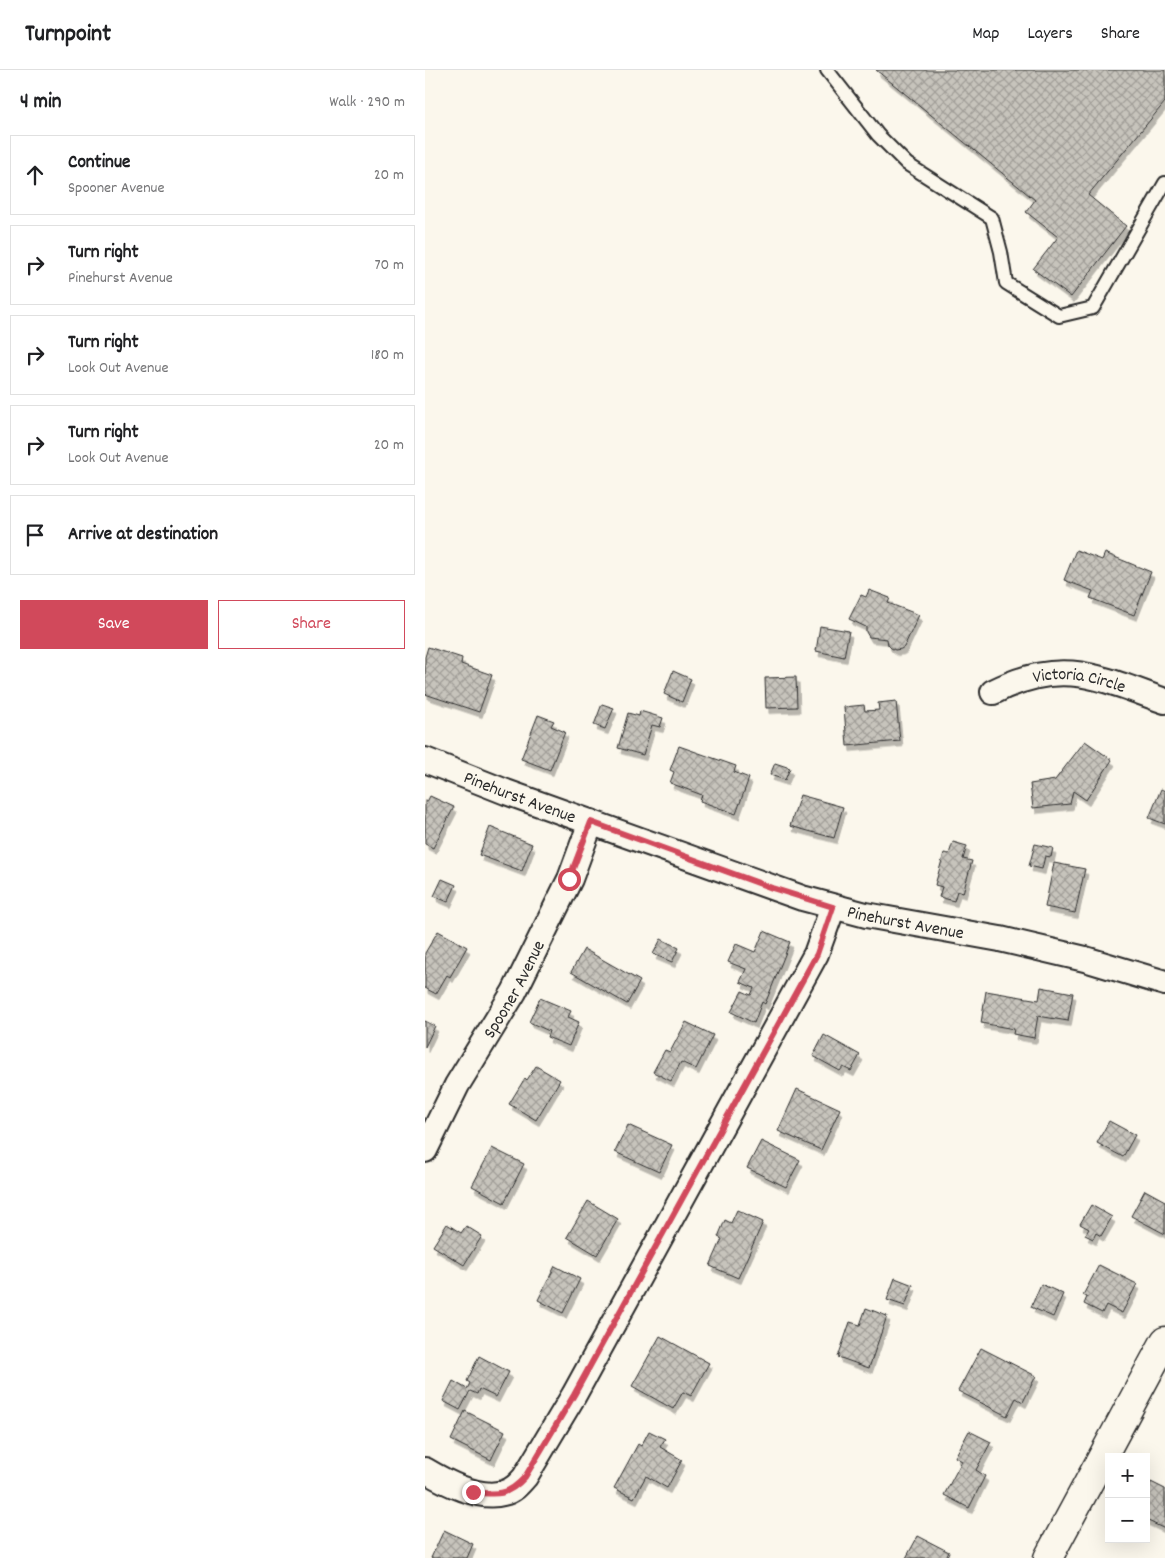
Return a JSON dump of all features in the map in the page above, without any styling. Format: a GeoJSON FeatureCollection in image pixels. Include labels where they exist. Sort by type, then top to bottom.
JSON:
{"type":"FeatureCollection","features":[{"type":"Feature","properties":{"kind":"street","name":"Victoria Circle"},"geometry":{"type":"LineString","coordinates":[[993,692],[1025,678],[1062,672],[1100,678],[1165,701]]}},
{"type":"Feature","properties":{"kind":"street","name":"Pinehurst Avenue"},"geometry":{"type":"LineString","coordinates":[[425,760],[772,888],[833,907],[1000,939],[1085,959],[1165,983]]}},
{"type":"Feature","properties":{"kind":"street","name":"Spooner Avenue"},"geometry":{"type":"LineString","coordinates":[[425,1150],[457,1085],[514,992],[569,879],[591,822]]}},
{"type":"Feature","properties":{"kind":"street"},"geometry":{"type":"LineString","coordinates":[[427,1477],[473,1492],[489,1494],[502,1494],[515,1488],[525,1477],[574,1395],[817,954],[833,907]]}},
{"type":"Feature","properties":{"kind":"street"},"geometry":{"type":"LineString","coordinates":[[1048,1558],[1165,1341]]}},
{"type":"Feature","properties":{"kind":"lane"},"geometry":{"type":"LineString","coordinates":[[827,70],[878,135],[907,164],[992,218],[1001,252],[1006,283],[1059,316],[1093,308],[1165,183]]}},
{"type":"Feature","properties":{"kind":"building"},"geometry":{"type":"Polygon","coordinates":[[[876,70],[1165,70],[1165,102],[1088,195],[1126,226],[1071,297],[1033,269],[1058,237],[1026,212],[1035,200],[876,70]]]}},
{"type":"Feature","properties":{"kind":"building"},"geometry":{"type":"Polygon","coordinates":[[[1076,550],[1102,560],[1105,553],[1151,572],[1134,615],[1090,598],[1093,591],[1064,580],[1076,550]]]}},
{"type":"Feature","properties":{"kind":"building"},"geometry":{"type":"Polygon","coordinates":[[[869,590],[890,598],[888,603],[919,615],[904,647],[901,649],[895,650],[891,648],[888,645],[887,639],[869,637],[866,627],[849,619],[861,595],[866,597],[869,590]]]}},
{"type":"Feature","properties":{"kind":"building"},"geometry":{"type":"Polygon","coordinates":[[[820,626],[849,631],[844,657],[816,651],[820,626]]]}},
{"type":"Feature","properties":{"kind":"building"},"geometry":{"type":"Polygon","coordinates":[[[428,647],[462,658],[461,664],[492,675],[479,712],[425,694],[425,657],[428,647]]]}},
{"type":"Feature","properties":{"kind":"building"},"geometry":{"type":"Polygon","coordinates":[[[673,671],[691,679],[682,702],[664,694],[673,671]]]}},
{"type":"Feature","properties":{"kind":"building"},"geometry":{"type":"Polygon","coordinates":[[[796,677],[797,707],[766,708],[765,678],[796,677]]]}},
{"type":"Feature","properties":{"kind":"building"},"geometry":{"type":"Polygon","coordinates":[[[896,701],[900,741],[847,746],[844,707],[864,705],[865,711],[879,710],[878,703],[896,701]]]}},
{"type":"Feature","properties":{"kind":"building"},"geometry":{"type":"Polygon","coordinates":[[[602,704],[614,708],[605,729],[594,725],[602,704]]]}},
{"type":"Feature","properties":{"kind":"building"},"geometry":{"type":"Polygon","coordinates":[[[640,711],[663,718],[660,727],[652,725],[643,755],[618,748],[628,713],[639,716],[640,711]]]}},
{"type":"Feature","properties":{"kind":"building"},"geometry":{"type":"Polygon","coordinates":[[[538,715],[554,721],[551,726],[565,732],[550,770],[521,759],[538,715]]]}},
{"type":"Feature","properties":{"kind":"building"},"geometry":{"type":"Polygon","coordinates":[[[1085,741],[1112,760],[1086,800],[1073,791],[1070,804],[1033,808],[1030,784],[1055,780],[1085,741]]]}},
{"type":"Feature","properties":{"kind":"building"},"geometry":{"type":"Polygon","coordinates":[[[679,746],[736,766],[734,772],[749,778],[736,814],[700,801],[702,795],[670,783],[674,772],[670,770],[679,746]]]}},
{"type":"Feature","properties":{"kind":"building"},"geometry":{"type":"Polygon","coordinates":[[[775,763],[790,768],[785,780],[770,775],[775,763]]]}},
{"type":"Feature","properties":{"kind":"building"},"geometry":{"type":"Polygon","coordinates":[[[1161,789],[1165,791],[1165,824],[1149,818],[1161,789]]]}},
{"type":"Feature","properties":{"kind":"building"},"geometry":{"type":"Polygon","coordinates":[[[800,795],[843,807],[834,838],[790,826],[800,795]]]}},
{"type":"Feature","properties":{"kind":"building"},"geometry":{"type":"Polygon","coordinates":[[[430,796],[454,807],[433,848],[425,844],[425,801],[427,802],[430,796]]]}},
{"type":"Feature","properties":{"kind":"building"},"geometry":{"type":"Polygon","coordinates":[[[490,827],[532,844],[522,871],[479,855],[490,827]]]}},
{"type":"Feature","properties":{"kind":"building"},"geometry":{"type":"Polygon","coordinates":[[[953,842],[967,846],[963,859],[972,861],[963,893],[957,891],[954,901],[939,897],[942,887],[935,885],[944,853],[949,854],[953,842]]]}},
{"type":"Feature","properties":{"kind":"building"},"geometry":{"type":"Polygon","coordinates":[[[1035,844],[1053,848],[1051,857],[1045,856],[1042,869],[1029,866],[1035,844]]]}},
{"type":"Feature","properties":{"kind":"building"},"geometry":{"type":"Polygon","coordinates":[[[1054,863],[1085,869],[1075,913],[1045,907],[1054,863]]]}},
{"type":"Feature","properties":{"kind":"building"},"geometry":{"type":"Polygon","coordinates":[[[442,879],[456,885],[448,902],[434,896],[442,879]]]}},
{"type":"Feature","properties":{"kind":"building"},"geometry":{"type":"Polygon","coordinates":[[[438,931],[467,947],[450,977],[447,975],[436,994],[425,988],[425,953],[438,931]]]}},
{"type":"Feature","properties":{"kind":"building"},"geometry":{"type":"Polygon","coordinates":[[[764,931],[790,942],[765,1004],[762,1002],[754,1023],[731,1012],[742,991],[751,995],[754,988],[740,982],[746,969],[728,962],[736,944],[755,952],[764,931]]]}},
{"type":"Feature","properties":{"kind":"building"},"geometry":{"type":"Polygon","coordinates":[[[661,939],[679,948],[672,962],[653,954],[661,939]]]}},
{"type":"Feature","properties":{"kind":"building"},"geometry":{"type":"Polygon","coordinates":[[[584,949],[640,981],[627,1004],[571,972],[584,949]]]}},
{"type":"Feature","properties":{"kind":"building"},"geometry":{"type":"Polygon","coordinates":[[[1041,987],[1073,993],[1068,1021],[1038,1016],[1034,1038],[1013,1034],[1014,1029],[981,1023],[986,991],[1039,1000],[1041,987]]]}},
{"type":"Feature","properties":{"kind":"building"},"geometry":{"type":"Polygon","coordinates":[[[540,998],[571,1011],[568,1017],[579,1022],[569,1046],[547,1037],[549,1031],[529,1022],[540,998]]]}},
{"type":"Feature","properties":{"kind":"building"},"geometry":{"type":"Polygon","coordinates":[[[425,1021],[435,1026],[425,1047],[425,1021]]]}},
{"type":"Feature","properties":{"kind":"building"},"geometry":{"type":"Polygon","coordinates":[[[686,1022],[713,1035],[696,1069],[681,1062],[671,1081],[653,1072],[665,1050],[670,1052],[686,1022]]]}},
{"type":"Feature","properties":{"kind":"building"},"geometry":{"type":"Polygon","coordinates":[[[824,1035],[860,1055],[851,1071],[843,1067],[840,1071],[813,1056],[824,1035]]]}},
{"type":"Feature","properties":{"kind":"building"},"geometry":{"type":"Polygon","coordinates":[[[536,1066],[560,1080],[536,1120],[509,1104],[525,1078],[527,1080],[536,1066]]]}},
{"type":"Feature","properties":{"kind":"building"},"geometry":{"type":"Polygon","coordinates":[[[797,1089],[840,1109],[821,1150],[778,1131],[797,1089]]]}},
{"type":"Feature","properties":{"kind":"building"},"geometry":{"type":"Polygon","coordinates":[[[1109,1121],[1135,1135],[1123,1157],[1097,1143],[1109,1121]]]}},
{"type":"Feature","properties":{"kind":"building"},"geometry":{"type":"Polygon","coordinates":[[[628,1125],[672,1145],[659,1172],[615,1152],[628,1125]]]}},
{"type":"Feature","properties":{"kind":"building"},"geometry":{"type":"Polygon","coordinates":[[[761,1141],[800,1160],[786,1187],[747,1168],[761,1141]]]}},
{"type":"Feature","properties":{"kind":"building"},"geometry":{"type":"Polygon","coordinates":[[[492,1148],[524,1164],[504,1203],[472,1186],[492,1148]]]}},
{"type":"Feature","properties":{"kind":"building"},"geometry":{"type":"Polygon","coordinates":[[[1145,1190],[1165,1201],[1165,1234],[1131,1216],[1145,1190]]]}},
{"type":"Feature","properties":{"kind":"building"},"geometry":{"type":"Polygon","coordinates":[[[588,1201],[618,1219],[597,1255],[567,1237],[588,1201]]]}},
{"type":"Feature","properties":{"kind":"building"},"geometry":{"type":"Polygon","coordinates":[[[1091,1205],[1112,1217],[1101,1236],[1096,1233],[1093,1239],[1085,1235],[1089,1229],[1080,1224],[1091,1205]]]}},
{"type":"Feature","properties":{"kind":"building"},"geometry":{"type":"Polygon","coordinates":[[[737,1210],[763,1222],[738,1278],[710,1266],[722,1239],[718,1237],[725,1220],[731,1223],[737,1210]]]}},
{"type":"Feature","properties":{"kind":"building"},"geometry":{"type":"Polygon","coordinates":[[[447,1224],[461,1233],[466,1226],[482,1236],[464,1265],[433,1246],[447,1224]]]}},
{"type":"Feature","properties":{"kind":"building"},"geometry":{"type":"Polygon","coordinates":[[[1099,1265],[1137,1284],[1122,1313],[1106,1305],[1102,1313],[1084,1304],[1087,1297],[1083,1295],[1099,1265]]]}},
{"type":"Feature","properties":{"kind":"building"},"geometry":{"type":"Polygon","coordinates":[[[555,1266],[580,1279],[563,1313],[538,1300],[555,1266]]]}},
{"type":"Feature","properties":{"kind":"building"},"geometry":{"type":"Polygon","coordinates":[[[895,1278],[913,1285],[905,1306],[887,1300],[895,1278]]]}},
{"type":"Feature","properties":{"kind":"building"},"geometry":{"type":"Polygon","coordinates":[[[1041,1284],[1063,1294],[1053,1317],[1031,1307],[1041,1284]]]}},
{"type":"Feature","properties":{"kind":"building"},"geometry":{"type":"Polygon","coordinates":[[[866,1308],[887,1316],[869,1368],[838,1357],[850,1322],[860,1325],[866,1308]]]}},
{"type":"Feature","properties":{"kind":"building"},"geometry":{"type":"Polygon","coordinates":[[[660,1336],[709,1363],[691,1396],[683,1392],[673,1409],[632,1386],[660,1336]]]}},
{"type":"Feature","properties":{"kind":"building"},"geometry":{"type":"Polygon","coordinates":[[[981,1348],[1036,1376],[1023,1402],[1016,1398],[1007,1416],[958,1391],[981,1348]]]}},
{"type":"Feature","properties":{"kind":"building"},"geometry":{"type":"Polygon","coordinates":[[[479,1356],[509,1372],[496,1397],[479,1389],[477,1394],[470,1391],[460,1410],[443,1401],[453,1381],[467,1389],[470,1383],[467,1381],[479,1356]]]}},
{"type":"Feature","properties":{"kind":"building"},"geometry":{"type":"Polygon","coordinates":[[[465,1411],[505,1431],[491,1460],[451,1440],[465,1411]]]}},
{"type":"Feature","properties":{"kind":"building"},"geometry":{"type":"Polygon","coordinates":[[[649,1431],[665,1439],[660,1447],[682,1460],[667,1488],[646,1476],[634,1498],[614,1488],[638,1444],[641,1446],[649,1431]]]}},
{"type":"Feature","properties":{"kind":"building"},"geometry":{"type":"Polygon","coordinates":[[[969,1431],[991,1442],[976,1470],[985,1476],[969,1508],[944,1495],[962,1461],[955,1457],[969,1431]]]}},
{"type":"Feature","properties":{"kind":"building"},"geometry":{"type":"Polygon","coordinates":[[[1151,1482],[1165,1489],[1165,1529],[1150,1522],[1151,1482]]]}},
{"type":"Feature","properties":{"kind":"building"},"geometry":{"type":"Polygon","coordinates":[[[444,1530],[473,1544],[467,1558],[431,1558],[444,1530]]]}},
{"type":"Feature","properties":{"kind":"building"},"geometry":{"type":"Polygon","coordinates":[[[918,1536],[949,1552],[946,1558],[906,1558],[918,1536]]]}},
{"type":"Feature","properties":{"kind":"route"},"geometry":{"type":"LineString","coordinates":[[473,1492],[502,1494],[515,1488],[525,1477],[553,1432],[817,954],[833,907],[772,888],[591,822],[569,879]]}}]}
